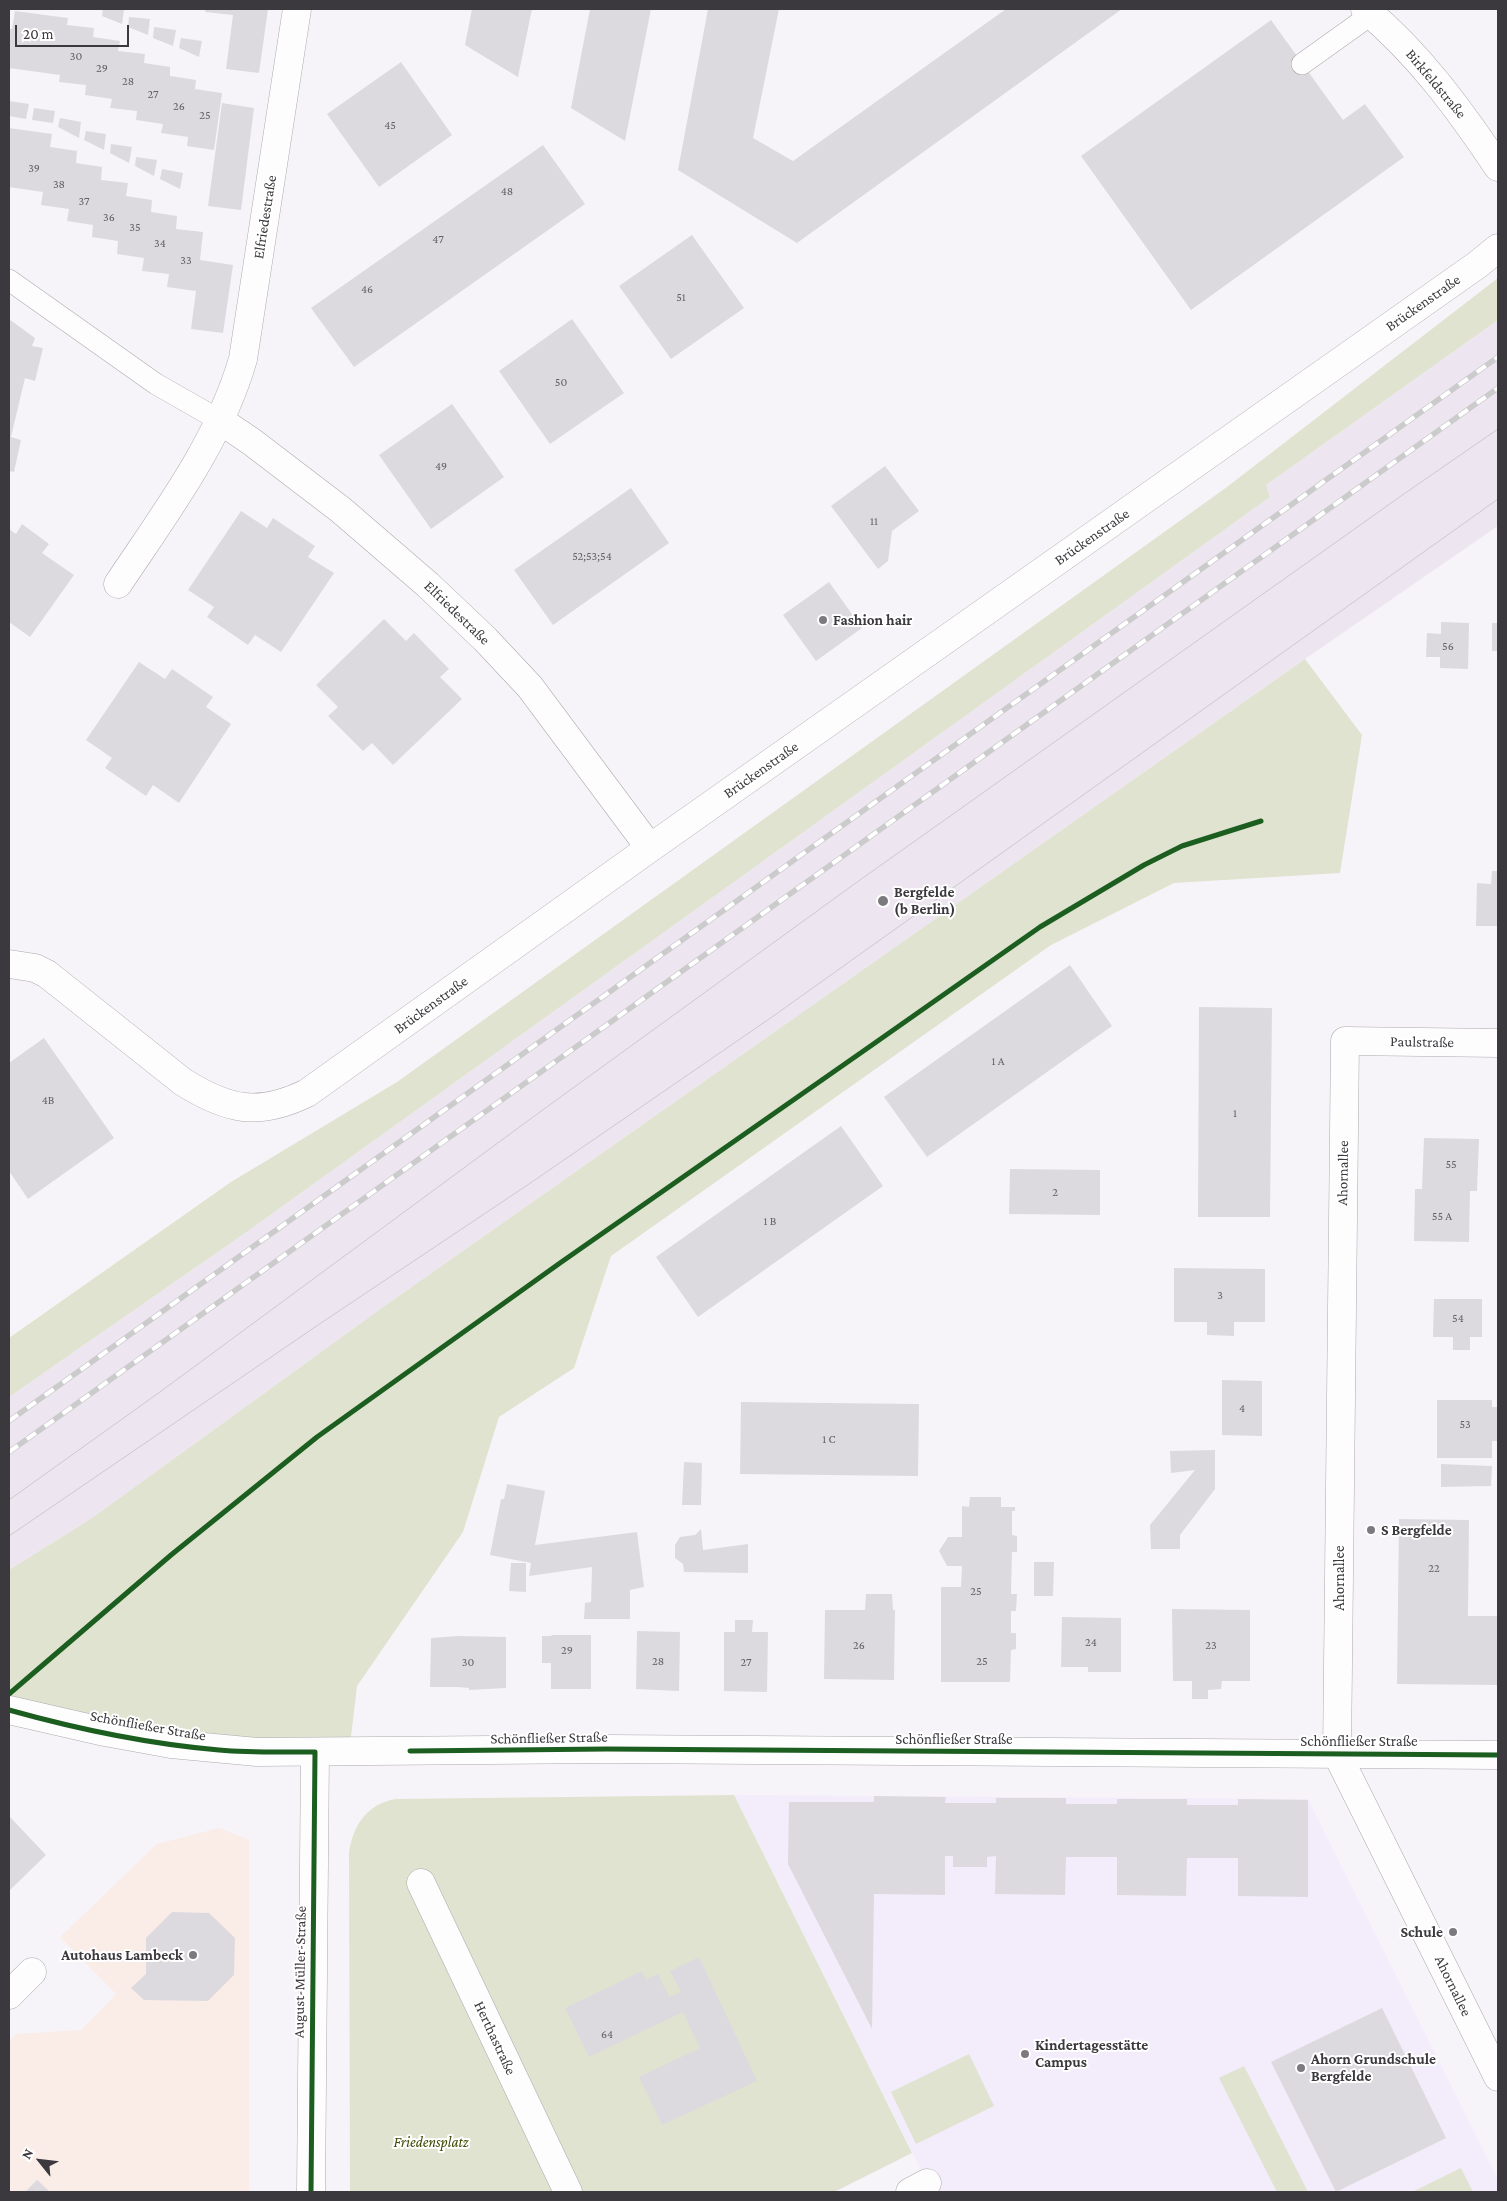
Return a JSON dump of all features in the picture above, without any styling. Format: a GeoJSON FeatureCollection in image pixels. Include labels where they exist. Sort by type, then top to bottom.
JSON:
{"type":"FeatureCollection","features":[{"type":"Feature","properties":{"kind":"street","name":"Elfriedestraße"},"geometry":{"type":"LineString","coordinates":[[118,584],[201,457],[221,421],[235,388],[243,359],[297,9]]}},
{"type":"Feature","properties":{"kind":"street","name":"Birkfeldstraße"},"geometry":{"type":"LineString","coordinates":[[1369,12],[1438,83],[1459,109],[1498,167]]}},
{"type":"Feature","properties":{"kind":"street","name":"Brückenstraße"},"geometry":{"type":"LineString","coordinates":[[9,964],[28,966],[47,974],[183,1082],[206,1096],[232,1105],[257,1108],[285,1104],[308,1093],[650,848],[1430,299],[1498,248]]}},
{"type":"Feature","properties":{"kind":"street","name":"Elfriedestraße"},"geometry":{"type":"LineString","coordinates":[[221,421],[252,442],[341,510],[428,585],[485,639],[530,687],[650,848]]}},
{"type":"Feature","properties":{"kind":"street","name":"Paulstraße"},"geometry":{"type":"LineString","coordinates":[[1345,1041],[1498,1043]]}},
{"type":"Feature","properties":{"kind":"street","name":"Ahornallee"},"geometry":{"type":"LineString","coordinates":[[1345,1041],[1337,1754],[1498,2077]]}},
{"type":"Feature","properties":{"kind":"street","name":"Schönfließer Straße"},"geometry":{"type":"LineString","coordinates":[[9,1710],[105,1732],[171,1744],[237,1752],[617,1750],[1498,1755]]}},
{"type":"Feature","properties":{"kind":"street","name":"August-Müller-Straße"},"geometry":{"type":"LineString","coordinates":[[311,2192],[315,1752]]}},
{"type":"Feature","properties":{"kind":"street","name":"Herthastraße"},"geometry":{"type":"LineString","coordinates":[[421,1883],[568,2192]]}},
{"type":"Feature","properties":{"kind":"street"},"geometry":{"type":"LineString","coordinates":[[9,1995],[32,1972]]}},
{"type":"Feature","properties":{"kind":"lane"},"geometry":{"type":"LineString","coordinates":[[1302,64],[1369,12]]}},
{"type":"Feature","properties":{"kind":"lane"},"geometry":{"type":"LineString","coordinates":[[9,280],[156,384],[221,421]]}},
{"type":"Feature","properties":{"kind":"shaded area"},"geometry":{"type":"Polygon","coordinates":[[[1498,320],[1498,526],[1305,659],[386,1305],[92,1518],[9,1570],[9,1397],[248,1231],[1270,497],[1266,485],[1498,320]]]}},
{"type":"Feature","properties":{"kind":"shaded area","name":"Kindertagesstätte Campus"},"geometry":{"type":"Polygon","coordinates":[[[734,1795],[1308,1799],[1498,2180],[1498,2192],[932,2192],[734,1795]]]}},
{"type":"Feature","properties":{"kind":"shaded area"},"geometry":{"type":"Polygon","coordinates":[[[219,1828],[249,1840],[249,2192],[9,2192],[9,2042],[17,2034],[81,2030],[116,1994],[60,1937],[157,1844],[219,1828]]]}},
{"type":"Feature","properties":{"kind":"green space"},"geometry":{"type":"Polygon","coordinates":[[[1498,278],[1498,320],[1266,485],[1270,497],[248,1231],[9,1397],[9,1338],[231,1182],[397,1082],[1227,487],[1498,278]]]}},
{"type":"Feature","properties":{"kind":"green space"},"geometry":{"type":"Polygon","coordinates":[[[1305,659],[1362,735],[1340,873],[1174,883],[1051,945],[611,1256],[574,1368],[499,1417],[463,1532],[357,1686],[350,1745],[258,1744],[33,1709],[9,1695],[9,1570],[92,1518],[386,1305],[1305,659]]]}},
{"type":"Feature","properties":{"kind":"green space","name":"Friedensplatz"},"geometry":{"type":"Polygon","coordinates":[[[734,1795],[912,2153],[834,2192],[350,2192],[349,1853],[354,1833],[363,1817],[377,1806],[396,1799],[734,1795]]]}},
{"type":"Feature","properties":{"kind":"green space"},"geometry":{"type":"Polygon","coordinates":[[[969,2054],[994,2106],[916,2144],[891,2092],[969,2054]]]}},
{"type":"Feature","properties":{"kind":"green space"},"geometry":{"type":"Polygon","coordinates":[[[1244,2066],[1308,2192],[1277,2192],[1219,2078],[1244,2066]]]}},
{"type":"Feature","properties":{"kind":"green space"},"geometry":{"type":"Polygon","coordinates":[[[1461,2168],[1473,2192],[1412,2192],[1461,2168]]]}},
{"type":"Feature","properties":{"kind":"building"},"geometry":{"type":"Polygon","coordinates":[[[103,9],[124,9],[122,24],[102,16],[103,9]]]}},
{"type":"Feature","properties":{"kind":"building"},"geometry":{"type":"Polygon","coordinates":[[[206,9],[268,9],[259,73],[226,69],[233,15],[205,12],[206,9]]]}},
{"type":"Feature","properties":{"kind":"building"},"geometry":{"type":"Polygon","coordinates":[[[472,9],[532,9],[518,77],[465,45],[472,9]]]}},
{"type":"Feature","properties":{"kind":"building"},"geometry":{"type":"Polygon","coordinates":[[[590,9],[651,9],[625,141],[571,108],[590,9]]]}},
{"type":"Feature","properties":{"kind":"building"},"geometry":{"type":"Polygon","coordinates":[[[708,9],[779,9],[753,138],[793,161],[1006,9],[1122,9],[797,243],[678,170],[708,9]]]}},
{"type":"Feature","properties":{"kind":"building"},"geometry":{"type":"Polygon","coordinates":[[[15,11],[68,18],[67,25],[94,28],[93,37],[120,41],[118,51],[145,54],[144,63],[170,67],[170,76],[196,80],[195,89],[222,93],[214,150],[187,146],[188,137],[161,133],[163,124],[136,120],[137,111],[110,108],[112,99],[85,95],[86,85],[59,82],[60,75],[9,68],[9,29],[12,29],[15,11]]]}},
{"type":"Feature","properties":{"kind":"building"},"geometry":{"type":"Polygon","coordinates":[[[129,17],[150,19],[148,35],[128,27],[129,17]]]}},
{"type":"Feature","properties":{"kind":"building"},"geometry":{"type":"Polygon","coordinates":[[[1271,20],[1343,120],[1365,104],[1404,157],[1191,310],[1081,156],[1271,20]]]}},
{"type":"Feature","properties":{"kind":"building"},"geometry":{"type":"Polygon","coordinates":[[[154,27],[176,30],[173,46],[153,38],[154,27]]]}},
{"type":"Feature","properties":{"kind":"building"},"geometry":{"type":"Polygon","coordinates":[[[181,38],[202,41],[199,57],[179,48],[181,38]]]}},
{"type":"Feature","properties":{"kind":"building"},"geometry":{"type":"Polygon","coordinates":[[[401,62],[452,135],[379,187],[327,114],[401,62]]]}},
{"type":"Feature","properties":{"kind":"building"},"geometry":{"type":"Polygon","coordinates":[[[9,101],[29,104],[26,119],[9,116],[9,101]]]}},
{"type":"Feature","properties":{"kind":"building"},"geometry":{"type":"Polygon","coordinates":[[[222,103],[254,108],[241,210],[208,206],[222,103]]]}},
{"type":"Feature","properties":{"kind":"building"},"geometry":{"type":"Polygon","coordinates":[[[34,108],[55,111],[53,123],[32,120],[34,108]]]}},
{"type":"Feature","properties":{"kind":"building"},"geometry":{"type":"Polygon","coordinates":[[[60,118],[81,122],[79,138],[58,127],[60,118]]]}},
{"type":"Feature","properties":{"kind":"building"},"geometry":{"type":"Polygon","coordinates":[[[9,128],[52,134],[50,147],[77,151],[76,163],[102,167],[101,180],[128,183],[126,196],[152,200],[151,212],[177,216],[176,229],[203,232],[200,260],[233,265],[223,333],[191,329],[196,291],[167,287],[169,274],[142,271],[144,258],[117,254],[118,241],[92,237],[93,225],[67,221],[69,209],[41,205],[43,192],[9,187],[9,128]]]}},
{"type":"Feature","properties":{"kind":"building"},"geometry":{"type":"Polygon","coordinates":[[[86,131],[106,134],[104,150],[84,140],[86,131]]]}},
{"type":"Feature","properties":{"kind":"building"},"geometry":{"type":"Polygon","coordinates":[[[111,144],[132,147],[129,163],[110,153],[111,144]]]}},
{"type":"Feature","properties":{"kind":"building"},"geometry":{"type":"Polygon","coordinates":[[[543,145],[585,204],[354,367],[311,308],[543,145]]]}},
{"type":"Feature","properties":{"kind":"building"},"geometry":{"type":"Polygon","coordinates":[[[136,157],[157,160],[154,176],[135,166],[136,157]]]}},
{"type":"Feature","properties":{"kind":"building"},"geometry":{"type":"Polygon","coordinates":[[[162,169],[183,173],[180,189],[160,179],[162,169]]]}},
{"type":"Feature","properties":{"kind":"building"},"geometry":{"type":"Polygon","coordinates":[[[692,235],[744,308],[671,359],[619,286],[692,235]]]}},
{"type":"Feature","properties":{"kind":"building"},"geometry":{"type":"Polygon","coordinates":[[[9,319],[35,338],[32,346],[43,348],[35,381],[25,378],[11,437],[21,440],[14,472],[9,471],[9,319]]]}},
{"type":"Feature","properties":{"kind":"building"},"geometry":{"type":"Polygon","coordinates":[[[572,319],[624,393],[550,444],[499,371],[572,319]]]}},
{"type":"Feature","properties":{"kind":"building"},"geometry":{"type":"Polygon","coordinates":[[[452,404],[504,477],[431,529],[379,455],[452,404]]]}},
{"type":"Feature","properties":{"kind":"building"},"geometry":{"type":"Polygon","coordinates":[[[885,466],[919,511],[892,531],[888,561],[878,569],[831,506],[885,466]]]}},
{"type":"Feature","properties":{"kind":"building"},"geometry":{"type":"Polygon","coordinates":[[[631,488],[669,543],[553,625],[514,570],[631,488]]]}},
{"type":"Feature","properties":{"kind":"building"},"geometry":{"type":"Polygon","coordinates":[[[241,511],[267,528],[273,518],[315,546],[308,557],[334,573],[281,652],[255,635],[248,645],[207,617],[214,607],[188,590],[241,511]]]}},
{"type":"Feature","properties":{"kind":"building"},"geometry":{"type":"Polygon","coordinates":[[[22,524],[49,544],[42,553],[74,575],[30,637],[9,622],[9,529],[16,534],[22,524]]]}},
{"type":"Feature","properties":{"kind":"building"},"geometry":{"type":"Polygon","coordinates":[[[829,582],[862,628],[816,661],[783,615],[829,582]]]}},
{"type":"Feature","properties":{"kind":"building"},"geometry":{"type":"Polygon","coordinates":[[[384,619],[406,641],[414,633],[449,669],[440,677],[462,699],[393,765],[372,743],[363,751],[328,716],[338,707],[316,685],[384,619]]]}},
{"type":"Feature","properties":{"kind":"building"},"geometry":{"type":"Polygon","coordinates":[[[1441,622],[1469,623],[1468,669],[1440,668],[1440,657],[1426,657],[1427,633],[1441,634],[1441,622]]]}},
{"type":"Feature","properties":{"kind":"building"},"geometry":{"type":"Polygon","coordinates":[[[1492,623],[1498,623],[1498,651],[1492,651],[1492,623]]]}},
{"type":"Feature","properties":{"kind":"building"},"geometry":{"type":"Polygon","coordinates":[[[139,662],[165,679],[172,669],[213,697],[206,707],[231,724],[179,803],[153,785],[146,796],[105,768],[112,758],[86,740],[139,662]]]}},
{"type":"Feature","properties":{"kind":"building"},"geometry":{"type":"Polygon","coordinates":[[[1492,871],[1498,871],[1498,926],[1476,926],[1477,883],[1491,884],[1492,871]]]}},
{"type":"Feature","properties":{"kind":"building"},"geometry":{"type":"Polygon","coordinates":[[[1070,965],[1112,1026],[927,1157],[884,1097],[1070,965]]]}},
{"type":"Feature","properties":{"kind":"building"},"geometry":{"type":"Polygon","coordinates":[[[1199,1007],[1272,1008],[1270,1217],[1198,1217],[1199,1007]]]}},
{"type":"Feature","properties":{"kind":"building"},"geometry":{"type":"Polygon","coordinates":[[[44,1038],[114,1138],[28,1199],[9,1171],[9,1063],[44,1038]]]}},
{"type":"Feature","properties":{"kind":"building"},"geometry":{"type":"Polygon","coordinates":[[[841,1126],[883,1186],[698,1317],[656,1257],[841,1126]]]}},
{"type":"Feature","properties":{"kind":"building"},"geometry":{"type":"Polygon","coordinates":[[[1424,1138],[1479,1139],[1477,1191],[1470,1191],[1469,1242],[1414,1241],[1415,1189],[1422,1189],[1424,1138]]]}},
{"type":"Feature","properties":{"kind":"building"},"geometry":{"type":"Polygon","coordinates":[[[1010,1169],[1100,1170],[1100,1215],[1009,1214],[1010,1169]]]}},
{"type":"Feature","properties":{"kind":"building"},"geometry":{"type":"Polygon","coordinates":[[[1174,1268],[1265,1269],[1265,1322],[1234,1322],[1234,1336],[1207,1335],[1207,1322],[1174,1322],[1174,1268]]]}},
{"type":"Feature","properties":{"kind":"building"},"geometry":{"type":"Polygon","coordinates":[[[1434,1299],[1482,1299],[1482,1337],[1470,1337],[1470,1350],[1453,1350],[1453,1337],[1433,1337],[1434,1299]]]}},
{"type":"Feature","properties":{"kind":"building"},"geometry":{"type":"Polygon","coordinates":[[[1222,1380],[1262,1381],[1262,1436],[1222,1435],[1222,1380]]]}},
{"type":"Feature","properties":{"kind":"building"},"geometry":{"type":"Polygon","coordinates":[[[1437,1400],[1492,1400],[1492,1407],[1498,1407],[1498,1441],[1492,1441],[1492,1458],[1437,1458],[1437,1400]]]}},
{"type":"Feature","properties":{"kind":"building"},"geometry":{"type":"Polygon","coordinates":[[[741,1402],[919,1404],[918,1476],[740,1474],[741,1402]]]}},
{"type":"Feature","properties":{"kind":"building"},"geometry":{"type":"Polygon","coordinates":[[[1215,1450],[1215,1489],[1180,1535],[1180,1549],[1151,1549],[1150,1525],[1195,1470],[1171,1473],[1170,1451],[1215,1450]]]}},
{"type":"Feature","properties":{"kind":"building"},"geometry":{"type":"Polygon","coordinates":[[[684,1462],[702,1463],[701,1505],[682,1505],[684,1462]]]}},
{"type":"Feature","properties":{"kind":"building"},"geometry":{"type":"Polygon","coordinates":[[[1441,1464],[1492,1466],[1491,1486],[1441,1487],[1441,1464]]]}},
{"type":"Feature","properties":{"kind":"building"},"geometry":{"type":"Polygon","coordinates":[[[507,1484],[545,1491],[535,1545],[637,1532],[644,1587],[630,1590],[630,1619],[584,1619],[585,1603],[591,1602],[592,1567],[529,1576],[531,1563],[490,1555],[501,1499],[504,1499],[507,1484]]]}},
{"type":"Feature","properties":{"kind":"building"},"geometry":{"type":"Polygon","coordinates":[[[970,1497],[1001,1497],[1001,1507],[1015,1507],[1015,1511],[1012,1511],[1012,1535],[1017,1536],[1017,1552],[1012,1552],[1011,1594],[1017,1594],[1016,1611],[1011,1611],[1011,1633],[1016,1633],[1016,1649],[1011,1650],[1010,1682],[941,1682],[941,1587],[961,1587],[962,1566],[947,1566],[939,1551],[948,1537],[962,1537],[962,1506],[969,1507],[970,1497]]]}},
{"type":"Feature","properties":{"kind":"building"},"geometry":{"type":"Polygon","coordinates":[[[1399,1519],[1469,1520],[1468,1616],[1498,1616],[1498,1685],[1397,1684],[1399,1519]]]}},
{"type":"Feature","properties":{"kind":"building"},"geometry":{"type":"Polygon","coordinates":[[[701,1529],[703,1550],[748,1544],[748,1573],[684,1572],[683,1564],[675,1558],[675,1545],[680,1537],[695,1535],[701,1529]]]}},
{"type":"Feature","properties":{"kind":"building"},"geometry":{"type":"Polygon","coordinates":[[[1034,1562],[1054,1562],[1053,1596],[1034,1596],[1034,1562]]]}},
{"type":"Feature","properties":{"kind":"building"},"geometry":{"type":"Polygon","coordinates":[[[511,1563],[526,1563],[526,1592],[509,1591],[511,1563]]]}},
{"type":"Feature","properties":{"kind":"building"},"geometry":{"type":"Polygon","coordinates":[[[866,1594],[892,1594],[893,1610],[895,1610],[894,1680],[824,1679],[825,1610],[865,1610],[866,1594]]]}},
{"type":"Feature","properties":{"kind":"building"},"geometry":{"type":"Polygon","coordinates":[[[1172,1609],[1250,1610],[1250,1681],[1222,1681],[1221,1689],[1208,1690],[1208,1699],[1192,1699],[1192,1681],[1173,1681],[1172,1609]]]}},
{"type":"Feature","properties":{"kind":"building"},"geometry":{"type":"Polygon","coordinates":[[[1062,1617],[1121,1618],[1121,1672],[1088,1672],[1088,1667],[1061,1667],[1062,1617]]]}},
{"type":"Feature","properties":{"kind":"building"},"geometry":{"type":"Polygon","coordinates":[[[735,1620],[753,1620],[752,1632],[768,1632],[767,1692],[724,1691],[724,1632],[735,1632],[735,1620]]]}},
{"type":"Feature","properties":{"kind":"building"},"geometry":{"type":"Polygon","coordinates":[[[637,1631],[680,1632],[679,1691],[636,1689],[637,1631]]]}},
{"type":"Feature","properties":{"kind":"building"},"geometry":{"type":"Polygon","coordinates":[[[591,1635],[591,1689],[551,1689],[551,1663],[542,1663],[542,1636],[591,1635]]]}},
{"type":"Feature","properties":{"kind":"building"},"geometry":{"type":"Polygon","coordinates":[[[458,1636],[506,1637],[506,1688],[469,1690],[469,1688],[457,1687],[430,1687],[431,1638],[458,1636]]]}},
{"type":"Feature","properties":{"kind":"building"},"geometry":{"type":"Polygon","coordinates":[[[874,1796],[946,1797],[945,1803],[996,1803],[996,1798],[1066,1798],[1066,1804],[1117,1804],[1117,1799],[1187,1799],[1187,1805],[1238,1805],[1238,1799],[1308,1800],[1308,1897],[1238,1896],[1238,1858],[1187,1858],[1186,1896],[1117,1895],[1117,1857],[1066,1857],[1065,1895],[995,1894],[996,1856],[987,1857],[987,1867],[953,1867],[953,1856],[945,1856],[945,1895],[874,1894],[872,2029],[788,1864],[789,1802],[874,1802],[874,1796]]]}},
{"type":"Feature","properties":{"kind":"building"},"geometry":{"type":"Polygon","coordinates":[[[9,1818],[46,1855],[9,1891],[9,1818]]]}},
{"type":"Feature","properties":{"kind":"building"},"geometry":{"type":"Polygon","coordinates":[[[172,1912],[209,1913],[235,1938],[234,1975],[208,2001],[144,2000],[131,1988],[146,1974],[146,1938],[172,1912]]]}},
{"type":"Feature","properties":{"kind":"building"},"geometry":{"type":"Polygon","coordinates":[[[699,1957],[757,2081],[662,2125],[639,2077],[700,2048],[683,2012],[589,2057],[565,2008],[642,1971],[646,1980],[658,1974],[669,1997],[681,1992],[670,1971],[699,1957]]]}},
{"type":"Feature","properties":{"kind":"building"},"geometry":{"type":"Polygon","coordinates":[[[1382,2008],[1446,2138],[1336,2192],[1271,2062],[1382,2008]]]}},
{"type":"Feature","properties":{"kind":"building"},"geometry":{"type":"Polygon","coordinates":[[[37,2180],[50,2192],[25,2192],[37,2180]]]}},
{"type":"Feature","properties":{"kind":"tram line"},"geometry":{"type":"LineString","coordinates":[[9,1500],[164,1389],[533,1117],[853,885],[1498,429]]}},
{"type":"Feature","properties":{"kind":"tram line"},"geometry":{"type":"LineString","coordinates":[[9,1536],[772,1017],[1498,499]]}},
{"type":"Feature","properties":{"kind":"railway"},"geometry":{"type":"LineString","coordinates":[[9,1421],[1498,357]]}},
{"type":"Feature","properties":{"kind":"railway"},"geometry":{"type":"LineString","coordinates":[[9,1452],[1498,388]]}},
{"type":"Feature","properties":{"kind":"cycle path"},"geometry":{"type":"LineString","coordinates":[[9,1694],[171,1555],[317,1437],[560,1263],[1040,927],[1144,865],[1182,846],[1261,821]]}},
{"type":"Feature","properties":{"kind":"cycle path"},"geometry":{"type":"LineString","coordinates":[[9,1710],[87,1729],[166,1744],[231,1751],[315,1752],[311,2192]]}},
{"type":"Feature","properties":{"kind":"cycle path"},"geometry":{"type":"LineString","coordinates":[[410,1751],[607,1749],[1498,1755]]}},
{"type":"Feature","properties":{"kind":"place","name":"Fashion hair"},"geometry":{"type":"Point","coordinates":[823,620]}},
{"type":"Feature","properties":{"kind":"place","name":"Bergfelde (b Berlin)"},"geometry":{"type":"Point","coordinates":[883,901]}},
{"type":"Feature","properties":{"kind":"place","name":"S Bergfelde"},"geometry":{"type":"Point","coordinates":[1371,1530]}},
{"type":"Feature","properties":{"kind":"place","name":"Schule"},"geometry":{"type":"Point","coordinates":[1453,1932]}},
{"type":"Feature","properties":{"kind":"place","name":"Autohaus Lambeck"},"geometry":{"type":"Point","coordinates":[193,1955]}},
{"type":"Feature","properties":{"kind":"place","name":"Kindertagesstätte Campus"},"geometry":{"type":"Point","coordinates":[1025,2054]}},
{"type":"Feature","properties":{"kind":"place","name":"Ahorn Grundschule Bergfelde"},"geometry":{"type":"Point","coordinates":[1301,2068]}}]}
